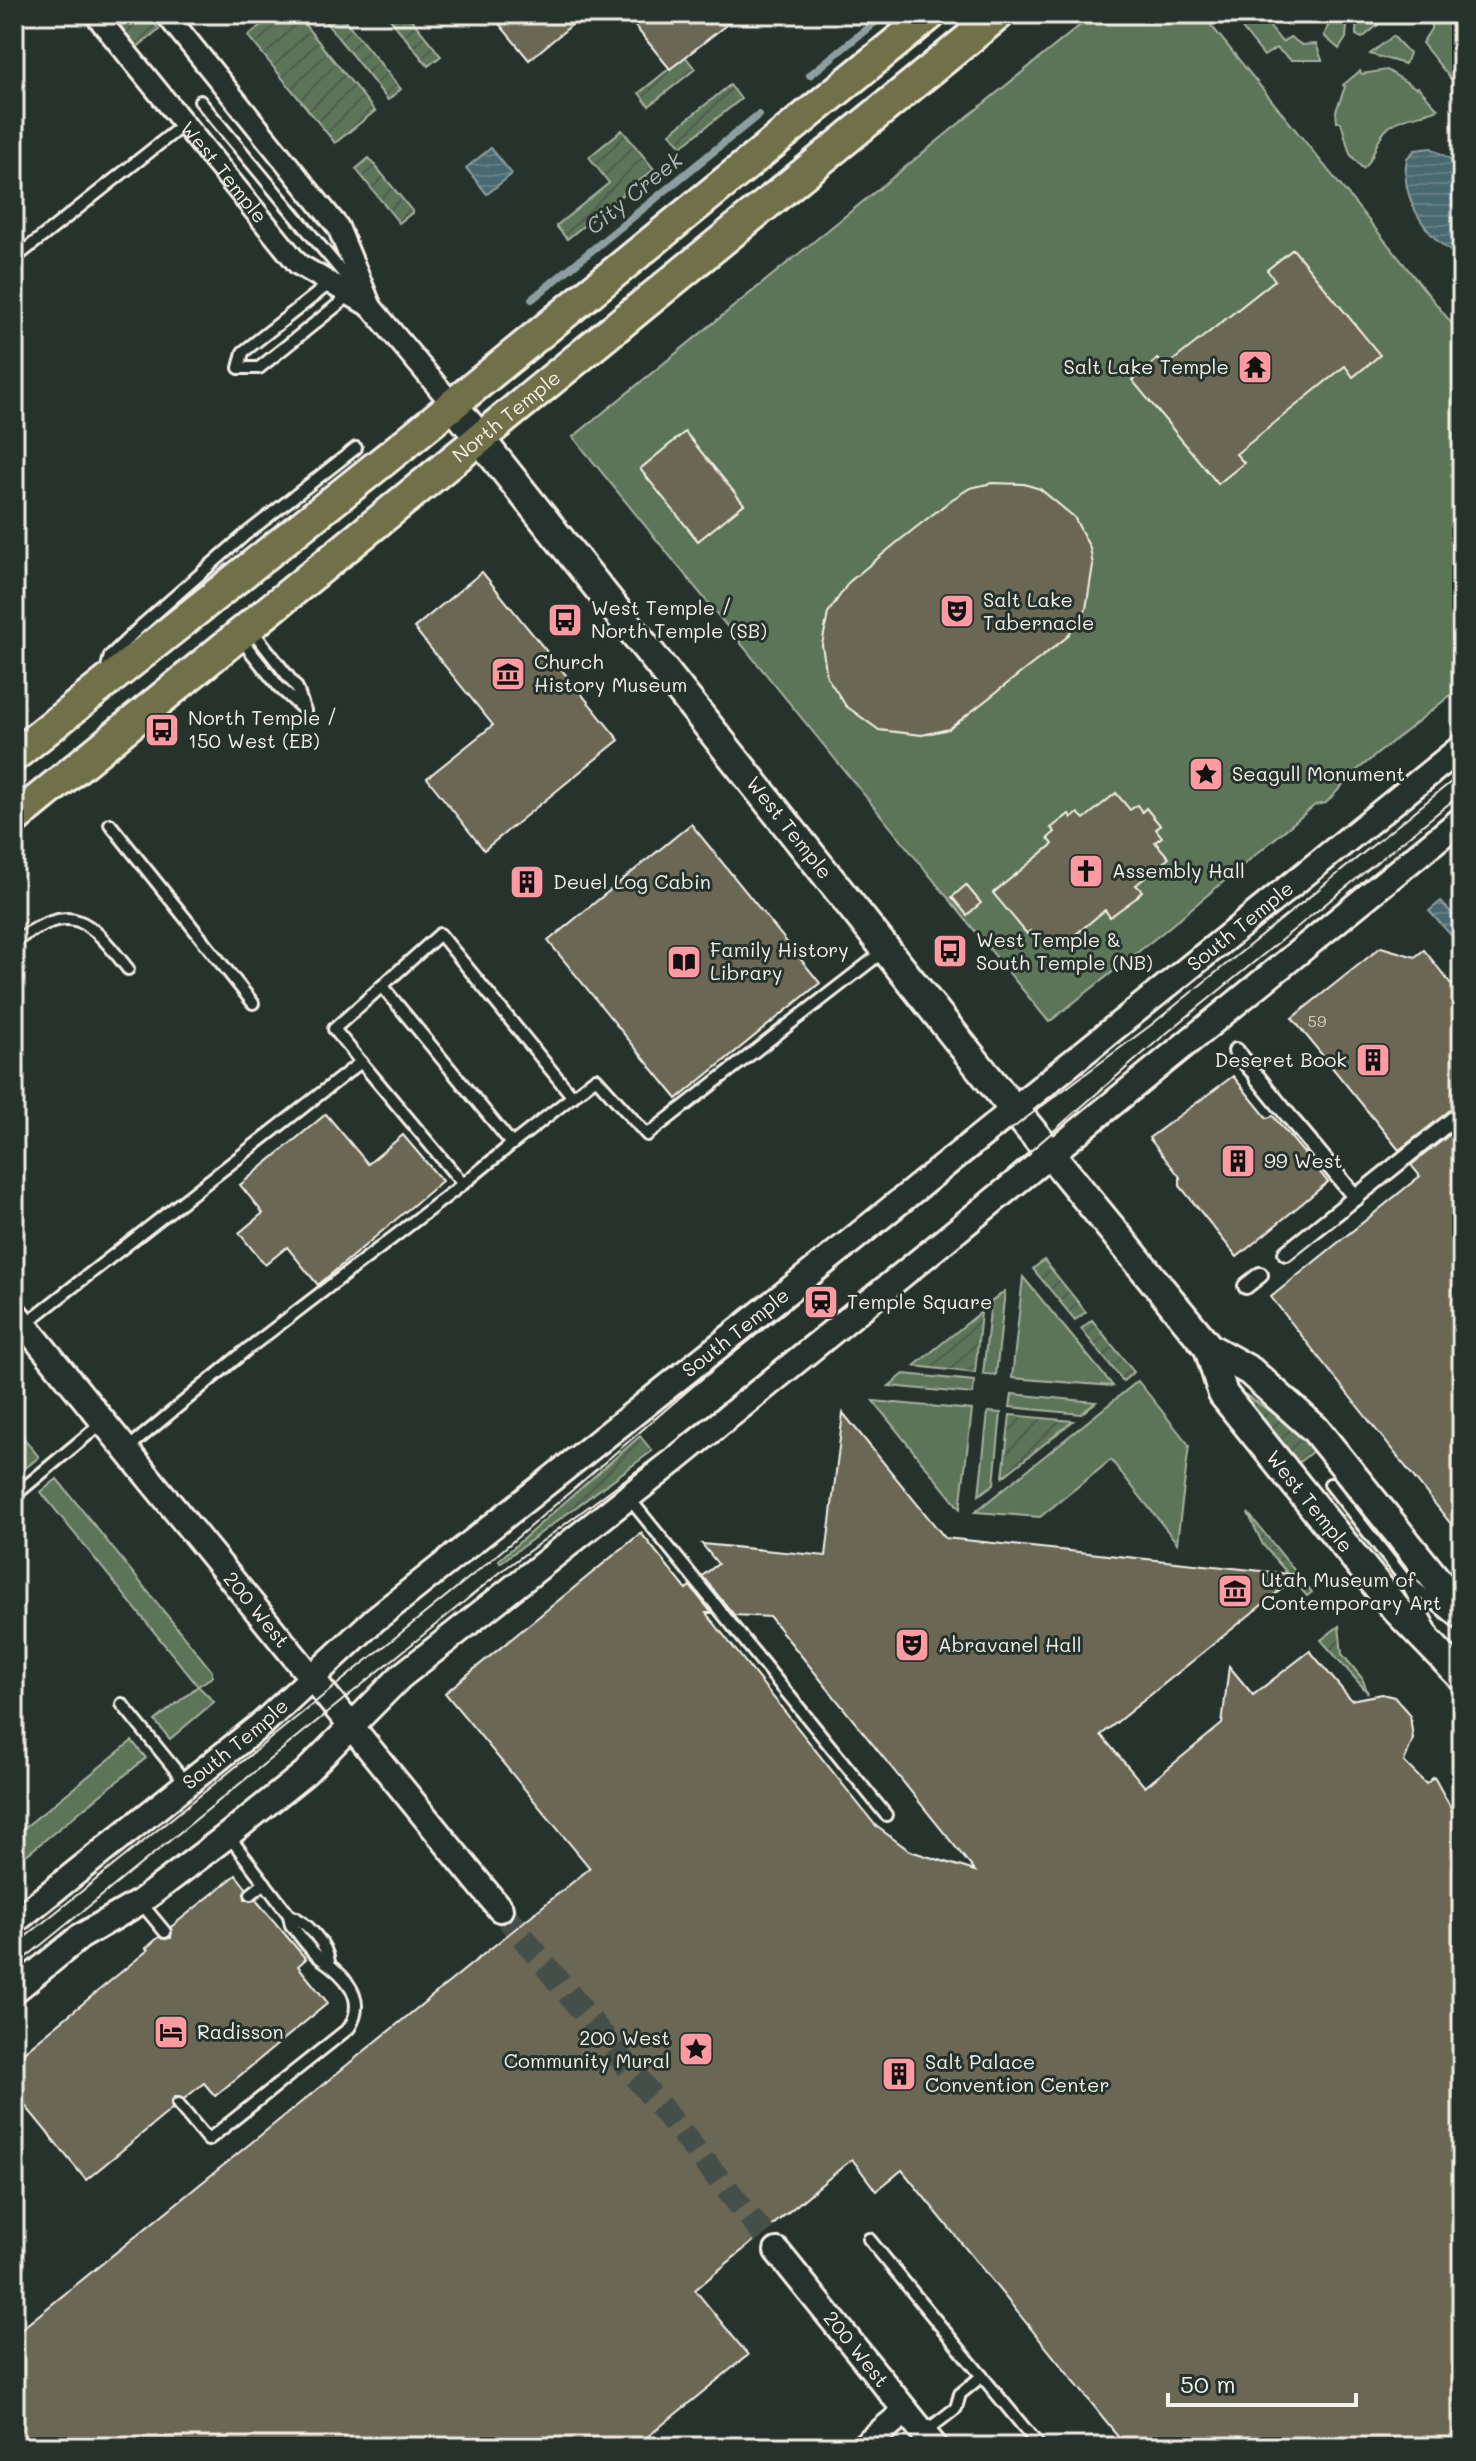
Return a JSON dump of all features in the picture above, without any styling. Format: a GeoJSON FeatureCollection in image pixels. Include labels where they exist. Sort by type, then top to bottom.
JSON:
{"type":"FeatureCollection","features":[{"type":"Feature","properties":{"kind":"main road"},"geometry":{"type":"LineString","coordinates":[[14,756],[453,405],[931,14]]}},
{"type":"Feature","properties":{"kind":"main road","name":"North Temple"},"geometry":{"type":"LineString","coordinates":[[14,819],[999,14]]}},
{"type":"Feature","properties":{"kind":"main road","name":"West Temple"},"geometry":{"type":"LineString","coordinates":[[453,405],[1012,1108],[1209,1348],[1250,1371],[1315,1429],[1462,1612]]}},
{"type":"Feature","properties":{"kind":"main road","name":"West Temple"},"geometry":{"type":"LineString","coordinates":[[1209,1348],[1223,1394],[1396,1609],[1454,1668]]}},
{"type":"Feature","properties":{"kind":"street","name":"West Temple"},"geometry":{"type":"LineString","coordinates":[[95,14],[298,264],[371,307]]}},
{"type":"Feature","properties":{"kind":"street","name":"West Temple"},"geometry":{"type":"LineString","coordinates":[[166,14],[338,227],[371,307],[453,405]]}},
{"type":"Feature","properties":{"kind":"street","name":"South Temple"},"geometry":{"type":"LineString","coordinates":[[14,1922],[263,1723],[374,1620],[1462,747]]}},
{"type":"Feature","properties":{"kind":"street"},"geometry":{"type":"LineString","coordinates":[[14,1991],[80,1937],[140,1902],[305,1773],[400,1677],[628,1497],[1462,819]]}},
{"type":"Feature","properties":{"kind":"street"},"geometry":{"type":"LineString","coordinates":[[1236,1051],[1356,1198]]}},
{"type":"Feature","properties":{"kind":"street"},"geometry":{"type":"LineString","coordinates":[[1286,1253],[1462,1112]]}},
{"type":"Feature","properties":{"kind":"street"},"geometry":{"type":"LineString","coordinates":[[1246,1286],[1260,1275]]}},
{"type":"Feature","properties":{"kind":"street","name":"200 West"},"geometry":{"type":"LineString","coordinates":[[21,1328],[127,1449],[500,1909]]}},
{"type":"Feature","properties":{"kind":"street","name":"200 West"},"geometry":{"type":"LineString","coordinates":[[777,2251],[929,2440]]}},
{"type":"Feature","properties":{"kind":"street"},"geometry":{"type":"LineString","coordinates":[[862,2447],[906,2411]]}},
{"type":"Feature","properties":{"kind":"lane"},"geometry":{"type":"LineString","coordinates":[[200,101],[371,307]]}},
{"type":"Feature","properties":{"kind":"lane"},"geometry":{"type":"LineString","coordinates":[[14,259],[183,125]]}},
{"type":"Feature","properties":{"kind":"lane"},"geometry":{"type":"LineString","coordinates":[[329,284],[243,352],[239,368],[259,368],[350,295]]}},
{"type":"Feature","properties":{"kind":"lane"},"geometry":{"type":"LineString","coordinates":[[104,684],[110,656],[141,626],[246,534],[356,448]]}},
{"type":"Feature","properties":{"kind":"lane"},"geometry":{"type":"LineString","coordinates":[[243,631],[297,688],[305,712],[279,687],[243,631]]}},
{"type":"Feature","properties":{"kind":"lane"},"geometry":{"type":"LineString","coordinates":[[110,824],[253,1003]]}},
{"type":"Feature","properties":{"kind":"lane"},"geometry":{"type":"LineString","coordinates":[[14,942],[56,919],[85,921],[128,969]]}},
{"type":"Feature","properties":{"kind":"lane"},"geometry":{"type":"LineString","coordinates":[[463,1184],[334,1029],[440,934],[573,1097]]}},
{"type":"Feature","properties":{"kind":"lane"},"geometry":{"type":"LineString","coordinates":[[127,1449],[245,1351],[596,1078],[647,1135],[886,949]]}},
{"type":"Feature","properties":{"kind":"lane"},"geometry":{"type":"LineString","coordinates":[[382,986],[512,1144]]}},
{"type":"Feature","properties":{"kind":"lane"},"geometry":{"type":"LineString","coordinates":[[21,1328],[361,1062]]}},
{"type":"Feature","properties":{"kind":"lane"},"geometry":{"type":"LineString","coordinates":[[14,1496],[104,1422]]}},
{"type":"Feature","properties":{"kind":"lane"},"geometry":{"type":"LineString","coordinates":[[1330,1484],[1403,1577],[1454,1668]]}},
{"type":"Feature","properties":{"kind":"lane"},"geometry":{"type":"LineString","coordinates":[[628,1497],[886,1815]]}},
{"type":"Feature","properties":{"kind":"lane"},"geometry":{"type":"LineString","coordinates":[[1403,1577],[1462,1626]]}},
{"type":"Feature","properties":{"kind":"lane"},"geometry":{"type":"LineString","coordinates":[[122,1704],[187,1784]]}},
{"type":"Feature","properties":{"kind":"lane"},"geometry":{"type":"LineString","coordinates":[[178,2104],[208,2140],[349,2028],[358,2015],[358,2001],[349,1984],[329,1962],[328,1952],[300,1919],[289,1915],[228,1835]]}},
{"type":"Feature","properties":{"kind":"lane"},"geometry":{"type":"LineString","coordinates":[[251,1894],[265,1883]]}},
{"type":"Feature","properties":{"kind":"lane"},"geometry":{"type":"LineString","coordinates":[[140,1902],[165,1932]]}},
{"type":"Feature","properties":{"kind":"lane"},"geometry":{"type":"LineString","coordinates":[[869,2239],[1040,2447]]}},
{"type":"Feature","properties":{"kind":"lane"},"geometry":{"type":"LineString","coordinates":[[929,2440],[956,2408],[960,2394],[982,2376]]}},
{"type":"Feature","properties":{"kind":"green space"},"geometry":{"type":"Polygon","coordinates":[[[107,14],[147,14],[159,29],[135,49],[107,14]]]}},
{"type":"Feature","properties":{"kind":"green space"},"geometry":{"type":"Polygon","coordinates":[[[274,14],[296,14],[375,111],[335,143],[248,36],[274,14]]]}},
{"type":"Feature","properties":{"kind":"green space"},"geometry":{"type":"Polygon","coordinates":[[[330,14],[340,14],[401,89],[388,100],[323,19],[330,14]]]}},
{"type":"Feature","properties":{"kind":"green space"},"geometry":{"type":"Polygon","coordinates":[[[386,14],[407,14],[441,56],[428,66],[386,14]]]}},
{"type":"Feature","properties":{"kind":"green space"},"geometry":{"type":"Polygon","coordinates":[[[1094,14],[1202,14],[1462,336],[1462,686],[1356,771],[1326,803],[1315,805],[1162,933],[1049,1022],[573,437],[1094,14]]]}},
{"type":"Feature","properties":{"kind":"green space"},"geometry":{"type":"Polygon","coordinates":[[[1245,14],[1264,14],[1262,17],[1282,42],[1290,37],[1302,45],[1316,44],[1322,60],[1291,60],[1276,48],[1264,56],[1236,21],[1245,14]]]}},
{"type":"Feature","properties":{"kind":"green space"},"geometry":{"type":"Polygon","coordinates":[[[1326,14],[1348,14],[1346,38],[1339,49],[1324,36],[1328,26],[1326,14]]]}},
{"type":"Feature","properties":{"kind":"green space"},"geometry":{"type":"Polygon","coordinates":[[[1357,14],[1377,14],[1380,18],[1378,25],[1362,38],[1356,35],[1357,14]]]}},
{"type":"Feature","properties":{"kind":"green space"},"geometry":{"type":"Polygon","coordinates":[[[1431,14],[1460,16],[1459,20],[1452,20],[1458,22],[1459,31],[1455,34],[1459,43],[1462,42],[1462,93],[1422,43],[1431,29],[1431,14]]]}},
{"type":"Feature","properties":{"kind":"green space"},"geometry":{"type":"Polygon","coordinates":[[[1393,36],[1409,53],[1405,64],[1370,54],[1393,36]]]}},
{"type":"Feature","properties":{"kind":"green space"},"geometry":{"type":"Polygon","coordinates":[[[685,56],[695,69],[649,106],[639,93],[685,56]]]}},
{"type":"Feature","properties":{"kind":"green space"},"geometry":{"type":"Polygon","coordinates":[[[1387,70],[1418,87],[1438,109],[1403,119],[1391,126],[1381,135],[1370,161],[1363,169],[1350,154],[1341,122],[1337,122],[1336,111],[1345,87],[1343,85],[1360,71],[1362,74],[1387,70]]]}},
{"type":"Feature","properties":{"kind":"green space"},"geometry":{"type":"Polygon","coordinates":[[[730,85],[741,99],[682,146],[670,133],[730,85]]]}},
{"type":"Feature","properties":{"kind":"green space"},"geometry":{"type":"Polygon","coordinates":[[[622,130],[654,169],[567,239],[556,226],[609,183],[589,157],[622,130]]]}},
{"type":"Feature","properties":{"kind":"green space"},"geometry":{"type":"Polygon","coordinates":[[[369,158],[413,212],[399,223],[356,169],[369,158]]]}},
{"type":"Feature","properties":{"kind":"green space"},"geometry":{"type":"Polygon","coordinates":[[[1044,1260],[1086,1312],[1075,1320],[1033,1269],[1044,1260]]]}},
{"type":"Feature","properties":{"kind":"green space"},"geometry":{"type":"Polygon","coordinates":[[[1023,1277],[1113,1386],[1012,1378],[1023,1277]]]}},
{"type":"Feature","properties":{"kind":"green space"},"geometry":{"type":"Polygon","coordinates":[[[1005,1291],[996,1375],[983,1374],[991,1302],[1005,1291]]]}},
{"type":"Feature","properties":{"kind":"green space"},"geometry":{"type":"Polygon","coordinates":[[[981,1312],[975,1373],[914,1366],[981,1312]]]}},
{"type":"Feature","properties":{"kind":"green space"},"geometry":{"type":"Polygon","coordinates":[[[1092,1320],[1134,1372],[1123,1381],[1081,1329],[1092,1320]]]}},
{"type":"Feature","properties":{"kind":"green space"},"geometry":{"type":"Polygon","coordinates":[[[904,1374],[974,1381],[973,1394],[889,1386],[904,1374]]]}},
{"type":"Feature","properties":{"kind":"green space"},"geometry":{"type":"Polygon","coordinates":[[[1138,1381],[1189,1445],[1177,1543],[1111,1460],[1040,1517],[975,1512],[1138,1381]]]}},
{"type":"Feature","properties":{"kind":"green space"},"geometry":{"type":"Polygon","coordinates":[[[1240,1391],[1310,1438],[1318,1447],[1293,1467],[1237,1393],[1240,1391]]]}},
{"type":"Feature","properties":{"kind":"green space"},"geometry":{"type":"Polygon","coordinates":[[[1012,1394],[1096,1402],[1081,1414],[1010,1407],[1012,1394]]]}},
{"type":"Feature","properties":{"kind":"green space"},"geometry":{"type":"Polygon","coordinates":[[[873,1401],[972,1410],[960,1509],[873,1401]]]}},
{"type":"Feature","properties":{"kind":"green space"},"geometry":{"type":"Polygon","coordinates":[[[988,1412],[1001,1413],[994,1484],[979,1495],[988,1412]]]}},
{"type":"Feature","properties":{"kind":"green space"},"geometry":{"type":"Polygon","coordinates":[[[1010,1415],[1073,1421],[1003,1477],[1010,1415]]]}},
{"type":"Feature","properties":{"kind":"green space"},"geometry":{"type":"Polygon","coordinates":[[[14,1426],[39,1457],[23,1470],[14,1459],[14,1426]]]}},
{"type":"Feature","properties":{"kind":"green space"},"geometry":{"type":"Polygon","coordinates":[[[640,1436],[652,1451],[500,1563],[499,1560],[640,1436]]]}},
{"type":"Feature","properties":{"kind":"green space"},"geometry":{"type":"Polygon","coordinates":[[[57,1479],[212,1671],[212,1677],[198,1686],[41,1492],[57,1479]]]}},
{"type":"Feature","properties":{"kind":"green space"},"geometry":{"type":"Polygon","coordinates":[[[1248,1513],[1312,1592],[1307,1596],[1263,1545],[1248,1513]]]}},
{"type":"Feature","properties":{"kind":"green space"},"geometry":{"type":"Polygon","coordinates":[[[1339,1626],[1342,1654],[1362,1678],[1368,1693],[1321,1640],[1339,1626]]]}},
{"type":"Feature","properties":{"kind":"green space"},"geometry":{"type":"Polygon","coordinates":[[[198,1686],[214,1702],[170,1739],[155,1721],[198,1686]]]}},
{"type":"Feature","properties":{"kind":"green space"},"geometry":{"type":"Polygon","coordinates":[[[132,1741],[146,1758],[14,1865],[14,1836],[132,1741]]]}},
{"type":"Feature","properties":{"kind":"water"},"geometry":{"type":"Polygon","coordinates":[[[491,148],[512,174],[487,194],[466,168],[491,148]]]}},
{"type":"Feature","properties":{"kind":"water"},"geometry":{"type":"Polygon","coordinates":[[[1431,148],[1462,166],[1462,258],[1427,229],[1407,188],[1407,158],[1415,150],[1431,148]]]}},
{"type":"Feature","properties":{"kind":"water"},"geometry":{"type":"Polygon","coordinates":[[[1441,901],[1462,926],[1461,946],[1429,911],[1441,901]]]}},
{"type":"Feature","properties":{"kind":"building"},"geometry":{"type":"Polygon","coordinates":[[[491,14],[585,14],[529,60],[491,14]]]}},
{"type":"Feature","properties":{"kind":"building"},"geometry":{"type":"Polygon","coordinates":[[[625,14],[740,14],[670,69],[625,14]]]}},
{"type":"Feature","properties":{"kind":"building","name":"Salt Lake Temple"},"geometry":{"type":"Polygon","coordinates":[[[1293,249],[1380,355],[1353,377],[1345,366],[1236,454],[1244,463],[1218,484],[1132,380],[1158,359],[1165,367],[1275,280],[1267,270],[1293,249]]]}},
{"type":"Feature","properties":{"kind":"building"},"geometry":{"type":"Polygon","coordinates":[[[685,432],[744,504],[698,541],[640,469],[685,432]]]}},
{"type":"Feature","properties":{"kind":"building","name":"Salt Lake Tabernacle"},"geometry":{"type":"Polygon","coordinates":[[[992,483],[1024,484],[1040,489],[1074,517],[1090,548],[1093,565],[1086,609],[1067,637],[949,729],[922,735],[879,730],[846,706],[827,677],[822,645],[828,613],[849,582],[900,540],[970,488],[992,483]]]}},
{"type":"Feature","properties":{"kind":"building","name":"Church History Museum"},"geometry":{"type":"Polygon","coordinates":[[[482,572],[619,740],[484,850],[427,778],[493,725],[414,628],[482,572]]]}},
{"type":"Feature","properties":{"kind":"building","name":"Assembly Hall"},"geometry":{"type":"Polygon","coordinates":[[[1116,793],[1130,810],[1137,805],[1142,812],[1146,808],[1160,825],[1156,829],[1162,837],[1155,842],[1169,858],[1136,885],[1142,891],[1136,898],[1110,917],[1105,910],[1057,950],[1042,933],[1035,938],[1030,931],[1027,934],[993,893],[1053,844],[1048,838],[1055,832],[1051,828],[1069,814],[1072,818],[1078,813],[1084,819],[1116,793]]]}},
{"type":"Feature","properties":{"kind":"building","name":"Family History Library"},"geometry":{"type":"Polygon","coordinates":[[[691,824],[820,983],[677,1099],[548,941],[691,824]]]}},
{"type":"Feature","properties":{"kind":"building"},"geometry":{"type":"Polygon","coordinates":[[[966,885],[981,903],[967,915],[952,897],[966,885]]]}},
{"type":"Feature","properties":{"kind":"building"},"geometry":{"type":"Polygon","coordinates":[[[1381,947],[1415,957],[1424,950],[1462,998],[1462,1102],[1399,1150],[1292,1018],[1381,947]]]}},
{"type":"Feature","properties":{"kind":"building","name":"99 West"},"geometry":{"type":"Polygon","coordinates":[[[1233,1076],[1267,1118],[1273,1116],[1328,1182],[1237,1257],[1180,1186],[1180,1177],[1149,1138],[1233,1076]]]}},
{"type":"Feature","properties":{"kind":"building"},"geometry":{"type":"Polygon","coordinates":[[[326,1114],[368,1164],[403,1135],[442,1181],[318,1285],[287,1247],[265,1265],[239,1233],[263,1213],[240,1185],[326,1114]]]}},
{"type":"Feature","properties":{"kind":"building"},"geometry":{"type":"Polygon","coordinates":[[[1462,1125],[1462,1538],[1271,1297],[1420,1176],[1411,1165],[1462,1125]]]}},
{"type":"Feature","properties":{"kind":"building","name":"Salt Palace Convention Center"},"geometry":{"type":"Polygon","coordinates":[[[843,1413],[945,1538],[1299,1575],[1101,1735],[1145,1787],[1222,1724],[1229,1666],[1253,1695],[1310,1651],[1351,1700],[1382,1694],[1394,1697],[1410,1715],[1413,1739],[1404,1762],[1426,1784],[1434,1777],[1456,1817],[1462,1838],[1462,2447],[1127,2447],[902,2170],[876,2191],[852,2159],[695,2290],[748,2355],[635,2447],[14,2447],[14,2335],[590,1868],[445,1693],[641,1533],[686,1589],[690,1586],[712,1613],[706,1613],[876,1826],[910,1851],[975,1871],[770,1617],[734,1615],[702,1576],[718,1564],[702,1544],[826,1556],[843,1413]]]}},
{"type":"Feature","properties":{"kind":"building","name":"Radisson"},"geometry":{"type":"Polygon","coordinates":[[[236,1875],[246,1888],[245,1899],[256,1900],[306,1959],[298,1966],[328,2003],[215,2096],[204,2083],[184,2099],[174,2097],[172,2109],[86,2180],[14,2092],[14,2060],[148,1950],[146,1948],[159,1937],[171,1938],[171,1927],[236,1875]]]}},
{"type":"Feature","properties":{"kind":"waterway","name":"City Creek"},"geometry":{"type":"LineString","coordinates":[[810,75],[885,14]]}},
{"type":"Feature","properties":{"kind":"waterway","name":"City Creek"},"geometry":{"type":"LineString","coordinates":[[532,299],[758,115]]}},
{"type":"Feature","properties":{"kind":"tunnel"},"geometry":{"type":"LineString","coordinates":[[500,1909],[777,2251]]}},
{"type":"Feature","properties":{"kind":"tram line"},"geometry":{"type":"LineString","coordinates":[[14,1946],[491,1560],[692,1387],[1022,1121],[1151,1025],[1462,773]]}},
{"type":"Feature","properties":{"kind":"tram line"},"geometry":{"type":"LineString","coordinates":[[14,1967],[502,1571],[666,1449],[997,1180],[1162,1037],[1462,793]]}},
{"type":"Feature","properties":{"kind":"place","name":"Salt Lake Temple"},"geometry":{"type":"Point","coordinates":[1255,367]}},
{"type":"Feature","properties":{"kind":"place","name":"Salt Lake Tabernacle"},"geometry":{"type":"Point","coordinates":[957,611]}},
{"type":"Feature","properties":{"kind":"place","name":"West Temple / North Temple (SB)"},"geometry":{"type":"Point","coordinates":[565,620]}},
{"type":"Feature","properties":{"kind":"place","name":"Church History Museum"},"geometry":{"type":"Point","coordinates":[508,674]}},
{"type":"Feature","properties":{"kind":"place","name":"North Temple / 150 West (EB)"},"geometry":{"type":"Point","coordinates":[162,730]}},
{"type":"Feature","properties":{"kind":"place","name":"Seagull Monument"},"geometry":{"type":"Point","coordinates":[1206,774]}},
{"type":"Feature","properties":{"kind":"place","name":"Assembly Hall"},"geometry":{"type":"Point","coordinates":[1086,871]}},
{"type":"Feature","properties":{"kind":"place","name":"Deuel Log Cabin"},"geometry":{"type":"Point","coordinates":[527,882]}},
{"type":"Feature","properties":{"kind":"place","name":"West Temple & South Temple (NB)"},"geometry":{"type":"Point","coordinates":[950,951]}},
{"type":"Feature","properties":{"kind":"place","name":"Family History Library"},"geometry":{"type":"Point","coordinates":[684,962]}},
{"type":"Feature","properties":{"kind":"place","name":"Deseret Book"},"geometry":{"type":"Point","coordinates":[1373,1060]}},
{"type":"Feature","properties":{"kind":"place","name":"99 West"},"geometry":{"type":"Point","coordinates":[1238,1161]}},
{"type":"Feature","properties":{"kind":"place","name":"Temple Square"},"geometry":{"type":"Point","coordinates":[821,1302]}},
{"type":"Feature","properties":{"kind":"place","name":"Utah Museum of Contemporary Art"},"geometry":{"type":"Point","coordinates":[1235,1591]}},
{"type":"Feature","properties":{"kind":"place","name":"Abravanel Hall"},"geometry":{"type":"Point","coordinates":[912,1645]}},
{"type":"Feature","properties":{"kind":"place","name":"Radisson"},"geometry":{"type":"Point","coordinates":[171,2032]}},
{"type":"Feature","properties":{"kind":"place","name":"200 West Community Mural"},"geometry":{"type":"Point","coordinates":[696,2049]}},
{"type":"Feature","properties":{"kind":"place","name":"Salt Palace Convention Center"},"geometry":{"type":"Point","coordinates":[899,2074]}}]}
